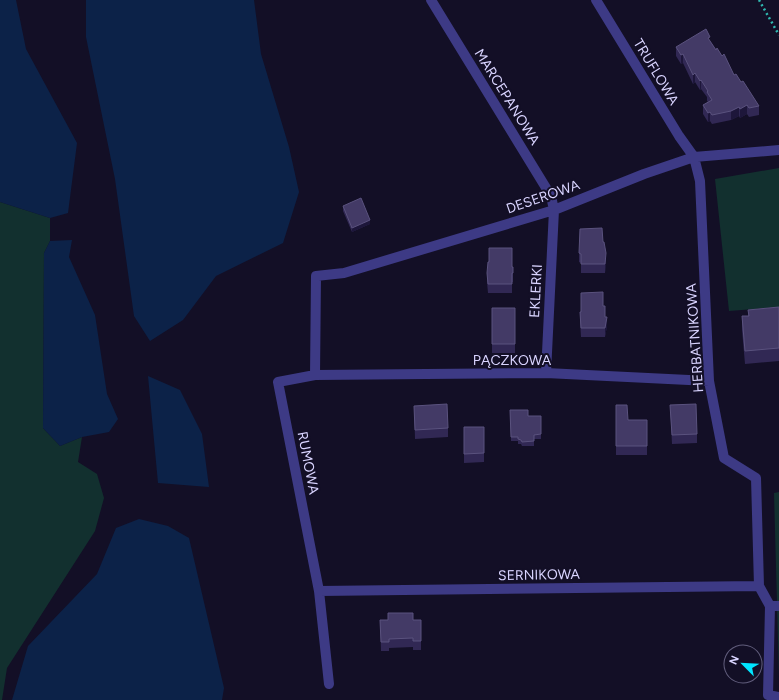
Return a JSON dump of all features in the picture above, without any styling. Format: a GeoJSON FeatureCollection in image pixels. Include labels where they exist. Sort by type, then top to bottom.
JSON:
{"type":"FeatureCollection","features":[{"type":"Feature","properties":{"kind":"street","name":"MARCEPANOWA"},"geometry":{"type":"LineString","coordinates":[[431,0],[551,196],[554,210]]}},
{"type":"Feature","properties":{"kind":"street","name":"TRUFLOWA"},"geometry":{"type":"LineString","coordinates":[[596,0],[679,136],[694,157]]}},
{"type":"Feature","properties":{"kind":"street","name":"DESEROWA"},"geometry":{"type":"LineString","coordinates":[[314,375],[316,276],[344,273],[554,210],[644,174],[694,157],[779,150]]}},
{"type":"Feature","properties":{"kind":"street","name":"HERBATNIKOWA"},"geometry":{"type":"LineString","coordinates":[[694,157],[700,181],[709,381],[724,458],[756,478],[759,586],[774,606]]}},
{"type":"Feature","properties":{"kind":"street","name":"EKLERKI"},"geometry":{"type":"LineString","coordinates":[[546,373],[554,210]]}},
{"type":"Feature","properties":{"kind":"street","name":"PĄCZKOWA"},"geometry":{"type":"LineString","coordinates":[[314,375],[546,373],[709,381]]}},
{"type":"Feature","properties":{"kind":"street","name":"RUMOWA"},"geometry":{"type":"LineString","coordinates":[[314,375],[278,382],[319,592],[329,684]]}},
{"type":"Feature","properties":{"kind":"street","name":"SERNIKOWA"},"geometry":{"type":"LineString","coordinates":[[319,592],[759,586]]}},
{"type":"Feature","properties":{"kind":"street"},"geometry":{"type":"LineString","coordinates":[[774,606],[768,695],[779,697]]}},
{"type":"Feature","properties":{"kind":"path"},"geometry":{"type":"LineString","coordinates":[[759,0],[779,35]]}},
{"type":"Feature","properties":{"kind":"green space"},"geometry":{"type":"Polygon","coordinates":[[[779,168],[779,307],[729,311],[715,179],[779,168]]]}},
{"type":"Feature","properties":{"kind":"green space"},"geometry":{"type":"Polygon","coordinates":[[[0,202],[50,218],[50,241],[44,253],[43,428],[60,446],[82,437],[78,462],[97,474],[104,498],[95,531],[7,668],[2,700],[0,700],[0,202]]]}},
{"type":"Feature","properties":{"kind":"green space"},"geometry":{"type":"Polygon","coordinates":[[[779,492],[779,677],[774,493],[779,492]]]}},
{"type":"Feature","properties":{"kind":"water"},"geometry":{"type":"Polygon","coordinates":[[[0,0],[16,0],[26,49],[77,143],[68,213],[50,218],[0,202],[0,0]]]}},
{"type":"Feature","properties":{"kind":"water"},"geometry":{"type":"Polygon","coordinates":[[[86,0],[254,0],[261,54],[289,147],[299,192],[283,243],[216,276],[183,320],[150,341],[134,316],[115,179],[86,37],[86,0]]]}},
{"type":"Feature","properties":{"kind":"water"},"geometry":{"type":"Polygon","coordinates":[[[72,240],[69,257],[95,315],[107,394],[118,419],[109,432],[82,437],[60,446],[43,428],[44,253],[50,241],[72,240]]]}},
{"type":"Feature","properties":{"kind":"water"},"geometry":{"type":"Polygon","coordinates":[[[148,376],[180,390],[202,434],[209,487],[158,483],[148,376]]]}},
{"type":"Feature","properties":{"kind":"water"},"geometry":{"type":"Polygon","coordinates":[[[139,519],[168,526],[189,538],[224,688],[222,700],[12,700],[28,646],[97,574],[116,528],[139,519]]]}},
{"type":"Feature","properties":{"kind":"building"},"geometry":{"type":"Polygon","coordinates":[[[706,29],[710,37],[708,38],[716,50],[717,48],[722,56],[724,54],[734,75],[736,74],[741,82],[743,81],[759,106],[749,108],[747,105],[740,109],[739,107],[731,111],[712,115],[710,112],[708,113],[703,105],[712,100],[707,92],[708,91],[695,73],[693,75],[683,54],[681,55],[676,47],[706,29]]]}},
{"type":"Feature","properties":{"kind":"building"},"geometry":{"type":"Polygon","coordinates":[[[361,198],[370,220],[352,228],[343,206],[361,198]]]}},
{"type":"Feature","properties":{"kind":"building"},"geometry":{"type":"Polygon","coordinates":[[[602,228],[603,242],[606,253],[605,264],[581,264],[581,254],[579,253],[580,229],[602,228]]]}},
{"type":"Feature","properties":{"kind":"building"},"geometry":{"type":"Polygon","coordinates":[[[489,248],[512,248],[512,284],[488,284],[487,273],[489,248]]]}},
{"type":"Feature","properties":{"kind":"building"},"geometry":{"type":"Polygon","coordinates":[[[603,292],[603,306],[605,306],[605,317],[607,317],[605,328],[581,328],[581,293],[603,292]]]}},
{"type":"Feature","properties":{"kind":"building"},"geometry":{"type":"Polygon","coordinates":[[[779,307],[779,348],[745,351],[742,316],[749,316],[748,310],[779,307]]]}},
{"type":"Feature","properties":{"kind":"building"},"geometry":{"type":"Polygon","coordinates":[[[492,308],[515,308],[515,344],[492,344],[492,308]]]}},
{"type":"Feature","properties":{"kind":"building"},"geometry":{"type":"Polygon","coordinates":[[[447,404],[448,428],[415,430],[414,406],[447,404]]]}},
{"type":"Feature","properties":{"kind":"building"},"geometry":{"type":"Polygon","coordinates":[[[696,404],[697,434],[672,435],[670,405],[696,404]]]}},
{"type":"Feature","properties":{"kind":"building"},"geometry":{"type":"Polygon","coordinates":[[[616,405],[627,405],[628,420],[647,420],[647,446],[616,446],[616,405]]]}},
{"type":"Feature","properties":{"kind":"building"},"geometry":{"type":"Polygon","coordinates":[[[510,410],[528,410],[528,416],[541,416],[541,434],[534,435],[534,441],[522,442],[518,439],[518,437],[511,437],[510,410]]]}},
{"type":"Feature","properties":{"kind":"building"},"geometry":{"type":"Polygon","coordinates":[[[464,427],[484,427],[484,453],[464,454],[464,427]]]}},
{"type":"Feature","properties":{"kind":"building"},"geometry":{"type":"Polygon","coordinates":[[[388,613],[413,613],[413,620],[421,620],[421,641],[413,641],[413,638],[389,639],[389,642],[381,642],[380,620],[388,620],[388,613]]]}}]}
